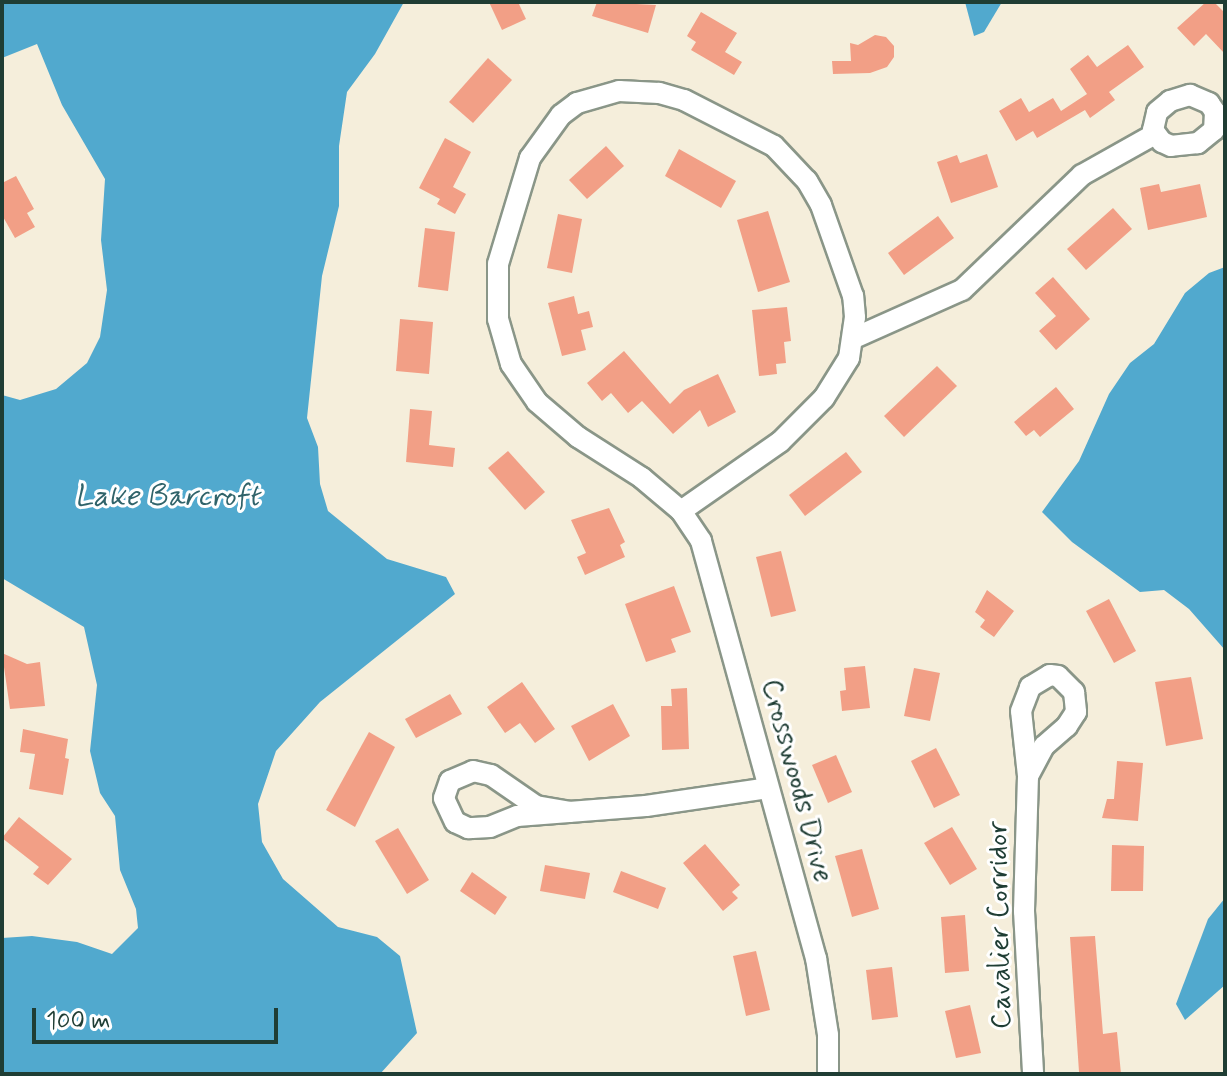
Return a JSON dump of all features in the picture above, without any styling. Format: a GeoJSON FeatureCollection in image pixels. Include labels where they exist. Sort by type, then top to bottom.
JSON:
{"type":"FeatureCollection","features":[{"type":"Feature","properties":{"kind":"street","name":"Crosswoods Drive"},"geometry":{"type":"LineString","coordinates":[[828,1074],[828,1035],[816,958],[701,541],[681,511],[642,478],[578,437],[537,402],[511,364],[504,347],[496,291],[503,238],[530,158],[561,115],[598,95],[642,91],[684,100],[774,146],[800,172],[821,205],[853,296],[854,338]]}},
{"type":"Feature","properties":{"kind":"street"},"geometry":{"type":"LineString","coordinates":[[681,511],[780,442],[808,417],[840,375],[854,338],[962,290],[1082,175],[1155,134]]}},
{"type":"Feature","properties":{"kind":"street"},"geometry":{"type":"LineString","coordinates":[[569,812],[536,806],[491,775],[473,771],[450,781],[444,798],[455,822],[468,828],[482,829],[517,816],[542,812],[569,812],[646,806],[768,788]]}},
{"type":"Feature","properties":{"kind":"street","name":"Cavalier Corridor"},"geometry":{"type":"LineString","coordinates":[[1028,776],[1024,911],[1033,1074]]}},
{"type":"Feature","properties":{"kind":"water","name":"Lake Barcroft"},"geometry":{"type":"Polygon","coordinates":[[[2,2],[404,2],[375,54],[347,92],[339,146],[339,206],[322,276],[307,418],[318,447],[320,484],[328,511],[387,559],[446,577],[455,594],[320,702],[276,751],[258,804],[262,842],[283,879],[338,927],[377,937],[400,956],[417,1033],[380,1074],[2,1074],[2,938],[32,936],[77,942],[112,954],[138,928],[136,909],[120,870],[115,816],[100,793],[90,751],[97,685],[84,627],[2,578],[2,395],[20,400],[56,389],[87,363],[100,337],[107,290],[101,240],[105,179],[62,105],[37,44],[2,58],[2,2]]]}},
{"type":"Feature","properties":{"kind":"water"},"geometry":{"type":"Polygon","coordinates":[[[965,2],[1002,2],[984,32],[974,36],[965,2]]]}},
{"type":"Feature","properties":{"kind":"water"},"geometry":{"type":"Polygon","coordinates":[[[1225,267],[1225,650],[1189,609],[1164,590],[1140,592],[1072,542],[1042,512],[1079,461],[1109,394],[1130,363],[1154,344],[1185,293],[1209,273],[1225,267]]]}},
{"type":"Feature","properties":{"kind":"water"},"geometry":{"type":"Polygon","coordinates":[[[1225,898],[1225,985],[1185,1020],[1176,1004],[1208,919],[1225,898]]]}},
{"type":"Feature","properties":{"kind":"building"},"geometry":{"type":"Polygon","coordinates":[[[489,2],[518,2],[526,19],[502,30],[489,2]]]}},
{"type":"Feature","properties":{"kind":"building"},"geometry":{"type":"Polygon","coordinates":[[[597,2],[656,5],[648,33],[592,16],[597,2]]]}},
{"type":"Feature","properties":{"kind":"building"},"geometry":{"type":"Polygon","coordinates":[[[1206,2],[1214,2],[1225,13],[1225,54],[1206,34],[1194,46],[1177,28],[1206,2]]]}},
{"type":"Feature","properties":{"kind":"building"},"geometry":{"type":"Polygon","coordinates":[[[701,12],[737,33],[725,52],[742,62],[734,75],[691,50],[696,42],[687,36],[701,12]]]}},
{"type":"Feature","properties":{"kind":"building"},"geometry":{"type":"Polygon","coordinates":[[[875,35],[886,37],[894,46],[894,57],[887,67],[870,73],[833,74],[832,61],[851,61],[850,43],[858,45],[875,35]]]}},
{"type":"Feature","properties":{"kind":"building"},"geometry":{"type":"Polygon","coordinates":[[[1128,45],[1144,67],[1109,92],[1115,100],[1090,118],[1085,110],[1037,138],[1033,131],[1016,141],[999,111],[1021,98],[1029,112],[1053,98],[1061,111],[1087,94],[1070,69],[1088,55],[1097,67],[1128,45]]]}},
{"type":"Feature","properties":{"kind":"building"},"geometry":{"type":"Polygon","coordinates":[[[488,58],[512,80],[473,123],[449,102],[488,58]]]}},
{"type":"Feature","properties":{"kind":"building"},"geometry":{"type":"Polygon","coordinates":[[[445,138],[471,152],[453,187],[466,194],[455,214],[437,204],[440,199],[419,188],[445,138]]]}},
{"type":"Feature","properties":{"kind":"building"},"geometry":{"type":"Polygon","coordinates":[[[606,146],[624,166],[587,199],[569,180],[606,146]]]}},
{"type":"Feature","properties":{"kind":"building"},"geometry":{"type":"Polygon","coordinates":[[[679,149],[736,181],[721,208],[665,176],[679,149]]]}},
{"type":"Feature","properties":{"kind":"building"},"geometry":{"type":"Polygon","coordinates":[[[987,154],[998,187],[951,203],[937,162],[957,155],[960,163],[987,154]]]}},
{"type":"Feature","properties":{"kind":"building"},"geometry":{"type":"Polygon","coordinates":[[[16,176],[34,209],[27,213],[35,227],[15,238],[2,215],[2,183],[16,176]]]}},
{"type":"Feature","properties":{"kind":"building"},"geometry":{"type":"Polygon","coordinates":[[[1159,184],[1161,192],[1200,184],[1207,217],[1148,230],[1140,188],[1159,184]]]}},
{"type":"Feature","properties":{"kind":"building"},"geometry":{"type":"Polygon","coordinates":[[[1113,208],[1132,229],[1086,270],[1067,249],[1113,208]]]}},
{"type":"Feature","properties":{"kind":"building"},"geometry":{"type":"Polygon","coordinates":[[[768,211],[790,282],[758,292],[737,220],[768,211]]]}},
{"type":"Feature","properties":{"kind":"building"},"geometry":{"type":"Polygon","coordinates":[[[558,214],[582,219],[572,273],[547,268],[558,214]]]}},
{"type":"Feature","properties":{"kind":"building"},"geometry":{"type":"Polygon","coordinates":[[[938,216],[954,238],[904,275],[888,253],[938,216]]]}},
{"type":"Feature","properties":{"kind":"building"},"geometry":{"type":"Polygon","coordinates":[[[425,228],[455,232],[448,291],[418,287],[425,228]]]}},
{"type":"Feature","properties":{"kind":"building"},"geometry":{"type":"Polygon","coordinates":[[[1053,277],[1090,319],[1056,350],[1039,331],[1056,316],[1035,293],[1053,277]]]}},
{"type":"Feature","properties":{"kind":"building"},"geometry":{"type":"Polygon","coordinates":[[[574,296],[578,314],[589,311],[593,327],[581,330],[586,350],[562,356],[548,303],[574,296]]]}},
{"type":"Feature","properties":{"kind":"building"},"geometry":{"type":"Polygon","coordinates":[[[787,307],[791,341],[784,342],[786,363],[776,364],[777,374],[759,376],[752,310],[787,307]]]}},
{"type":"Feature","properties":{"kind":"building"},"geometry":{"type":"Polygon","coordinates":[[[400,319],[433,322],[429,374],[396,371],[400,319]]]}},
{"type":"Feature","properties":{"kind":"building"},"geometry":{"type":"Polygon","coordinates":[[[624,351],[670,404],[684,390],[718,374],[736,412],[708,427],[700,410],[673,434],[642,401],[628,413],[611,393],[602,401],[587,383],[624,351]]]}},
{"type":"Feature","properties":{"kind":"building"},"geometry":{"type":"Polygon","coordinates":[[[937,366],[957,386],[904,437],[884,416],[937,366]]]}},
{"type":"Feature","properties":{"kind":"building"},"geometry":{"type":"Polygon","coordinates":[[[1056,387],[1074,409],[1040,437],[1034,430],[1026,436],[1014,422],[1056,387]]]}},
{"type":"Feature","properties":{"kind":"building"},"geometry":{"type":"Polygon","coordinates":[[[410,409],[432,411],[429,445],[455,448],[453,467],[406,462],[410,409]]]}},
{"type":"Feature","properties":{"kind":"building"},"geometry":{"type":"Polygon","coordinates":[[[508,451],[545,492],[525,510],[488,468],[508,451]]]}},
{"type":"Feature","properties":{"kind":"building"},"geometry":{"type":"Polygon","coordinates":[[[846,452],[862,472],[805,516],[789,495],[846,452]]]}},
{"type":"Feature","properties":{"kind":"building"},"geometry":{"type":"Polygon","coordinates":[[[609,508],[625,542],[620,545],[625,557],[585,575],[577,557],[586,553],[571,520],[609,508]]]}},
{"type":"Feature","properties":{"kind":"building"},"geometry":{"type":"Polygon","coordinates":[[[781,551],[796,611],[771,617],[756,557],[781,551]]]}},
{"type":"Feature","properties":{"kind":"building"},"geometry":{"type":"Polygon","coordinates":[[[674,586],[691,632],[671,639],[676,652],[646,662],[625,604],[674,586]]]}},
{"type":"Feature","properties":{"kind":"building"},"geometry":{"type":"Polygon","coordinates":[[[987,590],[1014,611],[994,637],[980,627],[985,620],[975,612],[987,590]]]}},
{"type":"Feature","properties":{"kind":"building"},"geometry":{"type":"Polygon","coordinates":[[[1109,599],[1136,651],[1114,663],[1086,611],[1109,599]]]}},
{"type":"Feature","properties":{"kind":"building"},"geometry":{"type":"Polygon","coordinates":[[[2,653],[27,664],[40,662],[45,706],[10,709],[2,653]]]}},
{"type":"Feature","properties":{"kind":"building"},"geometry":{"type":"Polygon","coordinates":[[[865,666],[870,708],[842,711],[840,691],[846,690],[844,668],[865,666]]]}},
{"type":"Feature","properties":{"kind":"building"},"geometry":{"type":"Polygon","coordinates":[[[914,668],[940,673],[930,721],[904,716],[914,668]]]}},
{"type":"Feature","properties":{"kind":"building"},"geometry":{"type":"Polygon","coordinates":[[[1191,677],[1203,739],[1166,746],[1155,682],[1191,677]]]}},
{"type":"Feature","properties":{"kind":"building"},"geometry":{"type":"Polygon","coordinates":[[[522,682],[555,729],[535,743],[520,723],[505,733],[487,707],[522,682]]]}},
{"type":"Feature","properties":{"kind":"building"},"geometry":{"type":"Polygon","coordinates":[[[687,688],[689,749],[662,750],[661,706],[672,706],[671,689],[687,688]]]}},
{"type":"Feature","properties":{"kind":"building"},"geometry":{"type":"Polygon","coordinates":[[[450,694],[462,714],[416,738],[405,719],[450,694]]]}},
{"type":"Feature","properties":{"kind":"building"},"geometry":{"type":"Polygon","coordinates":[[[613,704],[630,736],[589,761],[571,726],[613,704]]]}},
{"type":"Feature","properties":{"kind":"building"},"geometry":{"type":"Polygon","coordinates":[[[23,729],[68,739],[65,758],[69,759],[63,795],[29,789],[35,754],[20,752],[23,729]]]}},
{"type":"Feature","properties":{"kind":"building"},"geometry":{"type":"Polygon","coordinates":[[[369,732],[395,747],[355,827],[326,810],[369,732]]]}},
{"type":"Feature","properties":{"kind":"building"},"geometry":{"type":"Polygon","coordinates":[[[936,748],[960,795],[934,808],[911,761],[936,748]]]}},
{"type":"Feature","properties":{"kind":"building"},"geometry":{"type":"Polygon","coordinates":[[[836,755],[852,792],[828,803],[812,765],[836,755]]]}},
{"type":"Feature","properties":{"kind":"building"},"geometry":{"type":"Polygon","coordinates":[[[1117,761],[1143,763],[1138,821],[1102,818],[1107,799],[1114,799],[1117,761]]]}},
{"type":"Feature","properties":{"kind":"building"},"geometry":{"type":"Polygon","coordinates":[[[19,817],[72,859],[48,885],[33,874],[39,867],[2,838],[19,817]]]}},
{"type":"Feature","properties":{"kind":"building"},"geometry":{"type":"Polygon","coordinates":[[[952,827],[977,869],[950,885],[924,843],[952,827]]]}},
{"type":"Feature","properties":{"kind":"building"},"geometry":{"type":"Polygon","coordinates":[[[398,828],[429,880],[407,894],[375,841],[398,828]]]}},
{"type":"Feature","properties":{"kind":"building"},"geometry":{"type":"Polygon","coordinates":[[[705,844],[740,885],[732,892],[738,898],[723,911],[683,863],[705,844]]]}},
{"type":"Feature","properties":{"kind":"building"},"geometry":{"type":"Polygon","coordinates":[[[1112,845],[1144,846],[1143,891],[1111,891],[1112,845]]]}},
{"type":"Feature","properties":{"kind":"building"},"geometry":{"type":"Polygon","coordinates":[[[862,849],[879,909],[852,917],[835,856],[862,849]]]}},
{"type":"Feature","properties":{"kind":"building"},"geometry":{"type":"Polygon","coordinates":[[[545,865],[590,873],[585,899],[540,891],[545,865]]]}},
{"type":"Feature","properties":{"kind":"building"},"geometry":{"type":"Polygon","coordinates":[[[621,871],[666,888],[658,909],[613,892],[621,871]]]}},
{"type":"Feature","properties":{"kind":"building"},"geometry":{"type":"Polygon","coordinates":[[[472,872],[507,897],[495,915],[460,891],[472,872]]]}},
{"type":"Feature","properties":{"kind":"building"},"geometry":{"type":"Polygon","coordinates":[[[965,915],[969,971],[945,973],[941,917],[965,915]]]}},
{"type":"Feature","properties":{"kind":"building"},"geometry":{"type":"Polygon","coordinates":[[[1095,936],[1103,1034],[1117,1032],[1121,1074],[1079,1072],[1070,937],[1095,936]]]}},
{"type":"Feature","properties":{"kind":"building"},"geometry":{"type":"Polygon","coordinates":[[[756,951],[770,1010],[746,1016],[733,956],[756,951]]]}},
{"type":"Feature","properties":{"kind":"building"},"geometry":{"type":"Polygon","coordinates":[[[892,967],[898,1017],[872,1020],[866,970],[892,967]]]}},
{"type":"Feature","properties":{"kind":"building"},"geometry":{"type":"Polygon","coordinates":[[[970,1005],[981,1053],[956,1058],[945,1011],[970,1005]]]}}]}
